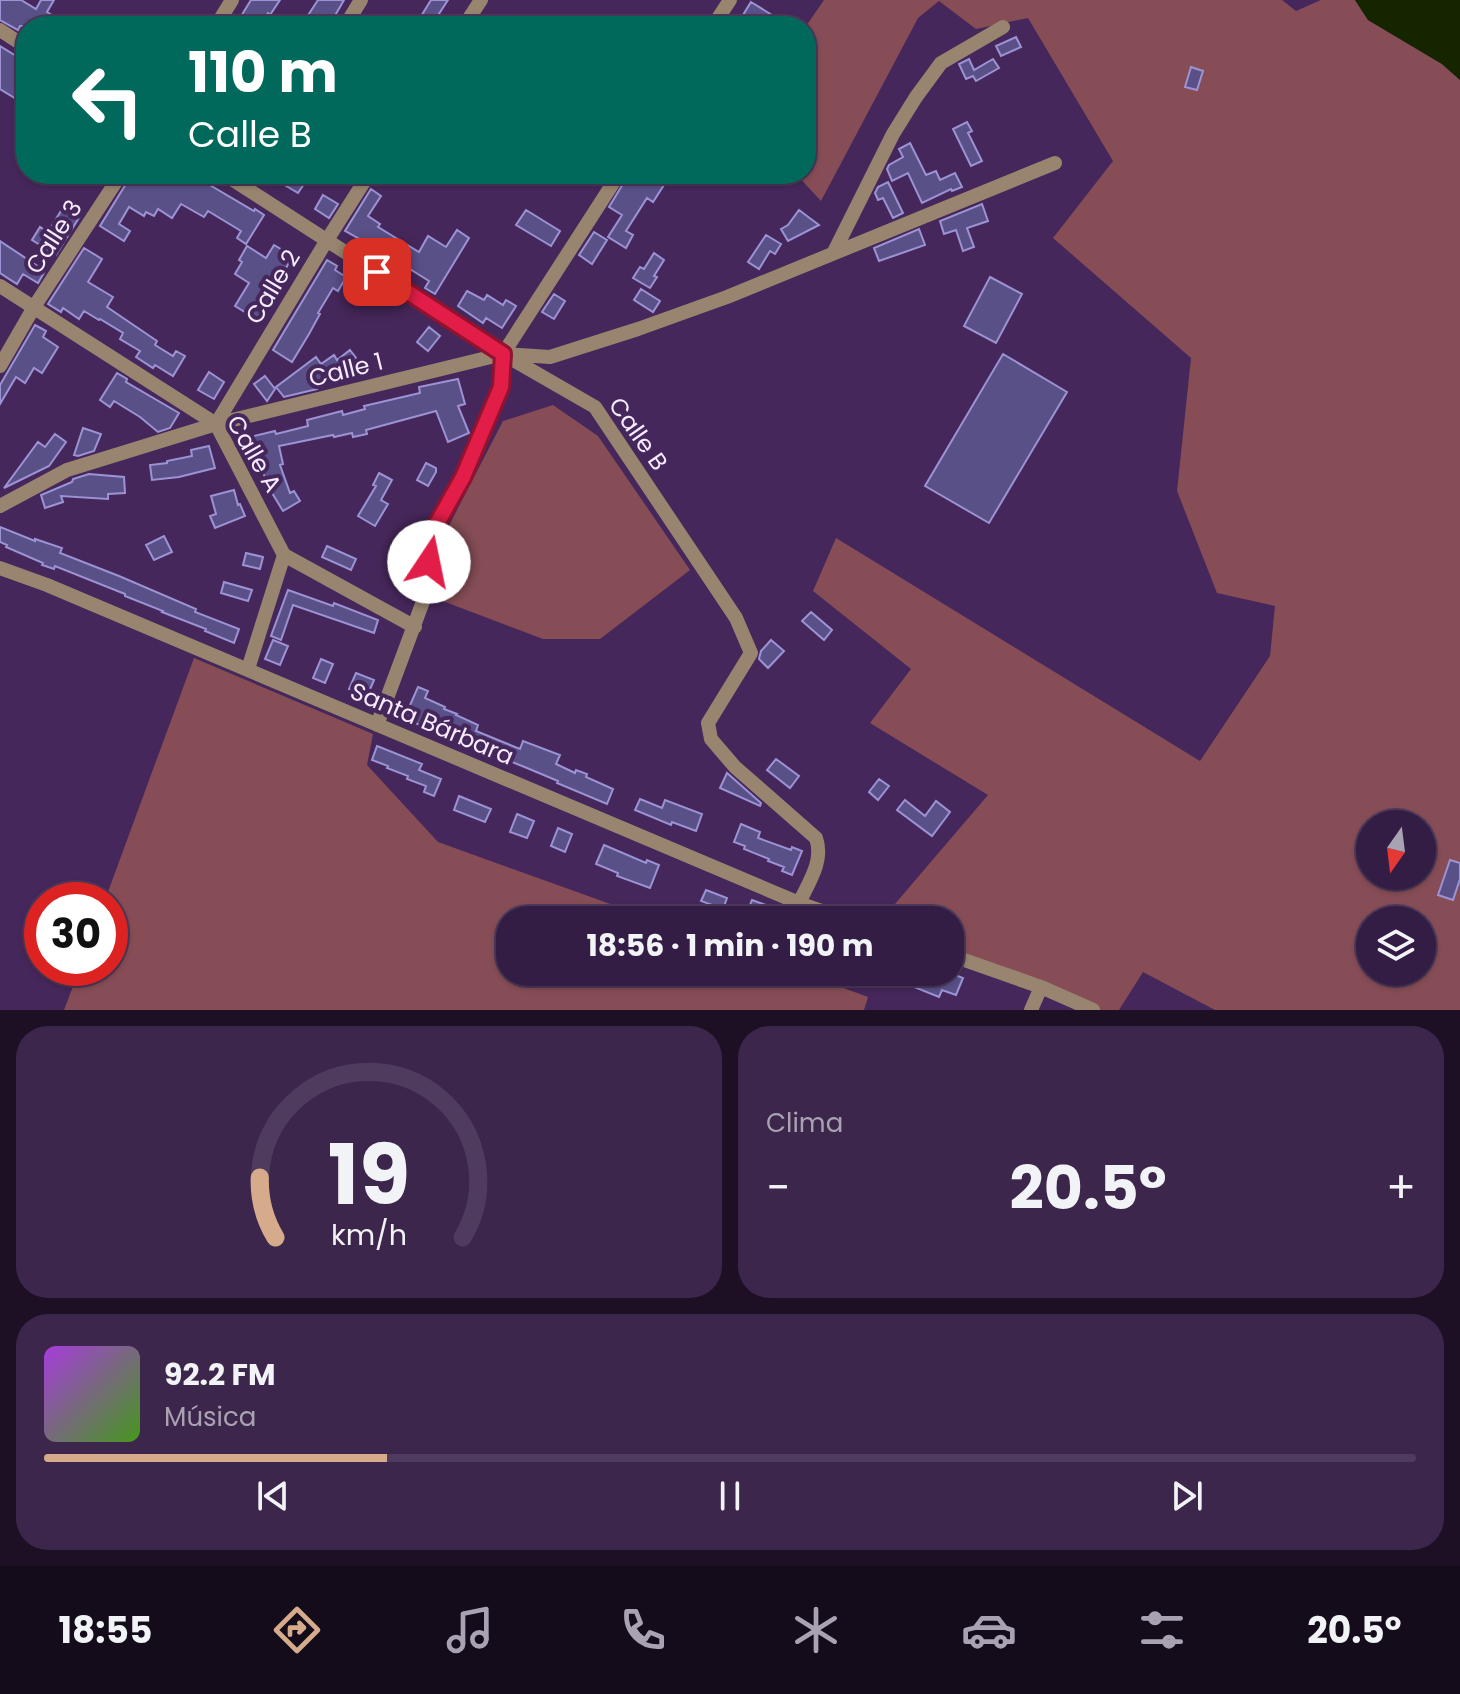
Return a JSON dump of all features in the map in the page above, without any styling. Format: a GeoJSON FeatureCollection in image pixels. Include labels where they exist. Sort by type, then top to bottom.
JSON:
{"type":"FeatureCollection","features":[{"type":"Feature","properties":{"kind":"street"},"geometry":{"type":"LineString","coordinates":[[834,252],[893,134],[941,63],[1003,27]]}},
{"type":"Feature","properties":{"kind":"street"},"geometry":{"type":"LineString","coordinates":[[503,354],[550,357],[638,329],[727,297],[1055,163]]}},
{"type":"Feature","properties":{"kind":"street","name":"Calle 3"},"geometry":{"type":"LineString","coordinates":[[0,366],[34,307],[114,184]]}},
{"type":"Feature","properties":{"kind":"street","name":"Calle B"},"geometry":{"type":"LineString","coordinates":[[240,184],[503,354],[595,407],[736,618],[751,653],[708,723],[711,739],[735,767],[816,838],[820,849],[817,866],[799,903]]}},
{"type":"Feature","properties":{"kind":"street","name":"Calle 2"},"geometry":{"type":"LineString","coordinates":[[216,424],[363,184]]}},
{"type":"Feature","properties":{"kind":"street"},"geometry":{"type":"LineString","coordinates":[[377,725],[428,588],[430,536],[463,477],[501,387],[503,354],[613,184]]}},
{"type":"Feature","properties":{"kind":"street","name":"Calle A"},"geometry":{"type":"LineString","coordinates":[[0,286],[216,424],[284,555]]}},
{"type":"Feature","properties":{"kind":"street","name":"Calle 1"},"geometry":{"type":"LineString","coordinates":[[0,506],[67,470],[216,424],[503,354]]}},
{"type":"Feature","properties":{"kind":"street"},"geometry":{"type":"LineString","coordinates":[[248,669],[284,555],[415,627]]}},
{"type":"Feature","properties":{"kind":"street","name":"Santa Bárbara"},"geometry":{"type":"LineString","coordinates":[[0,568],[248,669],[808,906]]}},
{"type":"Feature","properties":{"kind":"street"},"geometry":{"type":"LineString","coordinates":[[964,960],[1041,987],[1093,1010]]}},
{"type":"Feature","properties":{"kind":"street"},"geometry":{"type":"LineString","coordinates":[[1031,1010],[1041,987]]}},
{"type":"Feature","properties":{"kind":"shaded area"},"geometry":{"type":"Polygon","coordinates":[[[824,0],[1282,0],[1296,11],[1321,0],[1355,0],[1368,20],[1442,64],[1460,80],[1460,1010],[1215,1010],[1143,972],[1119,1010],[1085,1010],[964,962],[964,906],[893,906],[988,795],[870,723],[911,669],[813,591],[836,538],[1200,761],[1270,656],[1275,606],[1217,593],[1177,491],[1191,358],[1053,238],[1113,161],[1028,18],[976,29],[939,1],[918,18],[821,201],[805,184],[816,184],[816,16],[813,16],[824,0]]]}},
{"type":"Feature","properties":{"kind":"shaded area"},"geometry":{"type":"Polygon","coordinates":[[[1355,0],[1460,0],[1460,80],[1442,64],[1368,20],[1355,0]]]}},
{"type":"Feature","properties":{"kind":"shaded area"},"geometry":{"type":"Polygon","coordinates":[[[553,405],[598,436],[690,570],[600,639],[543,639],[440,600],[443,537],[503,421],[553,405]]]}},
{"type":"Feature","properties":{"kind":"shaded area"},"geometry":{"type":"Polygon","coordinates":[[[194,658],[373,734],[367,765],[438,842],[616,906],[496,906],[496,986],[838,986],[868,997],[864,1010],[64,1010],[73,986],[128,986],[128,882],[112,882],[194,658]]]}},
{"type":"Feature","properties":{"kind":"building"},"geometry":{"type":"Polygon","coordinates":[[[0,0],[21,0],[36,9],[41,0],[54,0],[47,12],[53,16],[16,16],[16,29],[0,20],[0,0]]]}},
{"type":"Feature","properties":{"kind":"building"},"geometry":{"type":"Polygon","coordinates":[[[251,0],[280,0],[270,15],[241,16],[251,0]]]}},
{"type":"Feature","properties":{"kind":"building"},"geometry":{"type":"Polygon","coordinates":[[[318,0],[344,0],[335,16],[308,16],[318,0]]]}},
{"type":"Feature","properties":{"kind":"building"},"geometry":{"type":"Polygon","coordinates":[[[431,0],[448,0],[438,16],[421,16],[431,0]]]}},
{"type":"Feature","properties":{"kind":"building"},"geometry":{"type":"Polygon","coordinates":[[[751,2],[772,15],[745,16],[751,2]]]}},
{"type":"Feature","properties":{"kind":"building"},"geometry":{"type":"Polygon","coordinates":[[[1016,37],[1021,47],[1001,56],[996,46],[1016,37]]]}},
{"type":"Feature","properties":{"kind":"building"},"geometry":{"type":"Polygon","coordinates":[[[0,46],[16,56],[16,99],[0,89],[0,46]]]}},
{"type":"Feature","properties":{"kind":"building"},"geometry":{"type":"Polygon","coordinates":[[[969,59],[974,70],[993,59],[999,68],[976,81],[973,76],[966,79],[959,64],[969,59]]]}},
{"type":"Feature","properties":{"kind":"building"},"geometry":{"type":"Polygon","coordinates":[[[1191,67],[1203,71],[1197,90],[1185,87],[1191,67]]]}},
{"type":"Feature","properties":{"kind":"building"},"geometry":{"type":"Polygon","coordinates":[[[967,122],[972,131],[968,133],[982,161],[971,166],[953,129],[967,122]]]}},
{"type":"Feature","properties":{"kind":"building"},"geometry":{"type":"Polygon","coordinates":[[[910,143],[926,175],[936,171],[940,180],[955,173],[962,187],[922,203],[908,173],[892,181],[887,169],[903,157],[899,149],[910,143]]]}},
{"type":"Feature","properties":{"kind":"building"},"geometry":{"type":"Polygon","coordinates":[[[888,182],[903,213],[893,218],[883,198],[878,200],[875,193],[878,187],[888,182]]]}},
{"type":"Feature","properties":{"kind":"building"},"geometry":{"type":"Polygon","coordinates":[[[126,184],[208,184],[264,215],[246,244],[237,238],[241,231],[208,211],[204,217],[181,204],[172,218],[158,209],[154,216],[146,212],[144,216],[129,207],[119,224],[130,231],[124,241],[100,226],[126,184]]]}},
{"type":"Feature","properties":{"kind":"building"},"geometry":{"type":"Polygon","coordinates":[[[283,184],[304,184],[298,193],[283,184]]]}},
{"type":"Feature","properties":{"kind":"building"},"geometry":{"type":"Polygon","coordinates":[[[623,184],[665,184],[653,202],[647,198],[626,231],[633,235],[626,248],[608,237],[622,215],[609,207],[623,184]]]}},
{"type":"Feature","properties":{"kind":"building"},"geometry":{"type":"Polygon","coordinates":[[[371,189],[381,196],[368,216],[380,224],[378,227],[419,252],[428,236],[446,247],[457,230],[469,238],[435,294],[425,288],[429,281],[397,261],[392,268],[380,260],[385,253],[345,231],[371,189]]]}},
{"type":"Feature","properties":{"kind":"building"},"geometry":{"type":"Polygon","coordinates":[[[323,195],[338,204],[329,218],[315,209],[323,195]]]}},
{"type":"Feature","properties":{"kind":"building"},"geometry":{"type":"Polygon","coordinates":[[[982,204],[988,221],[967,228],[974,247],[963,251],[956,230],[944,234],[940,221],[982,204]]]}},
{"type":"Feature","properties":{"kind":"building"},"geometry":{"type":"Polygon","coordinates":[[[64,206],[80,216],[56,255],[32,240],[40,227],[48,232],[64,206]]]}},
{"type":"Feature","properties":{"kind":"building"},"geometry":{"type":"Polygon","coordinates":[[[526,210],[560,231],[551,246],[516,225],[526,210]]]}},
{"type":"Feature","properties":{"kind":"building"},"geometry":{"type":"Polygon","coordinates":[[[799,210],[819,225],[788,241],[781,229],[799,210]]]}},
{"type":"Feature","properties":{"kind":"building"},"geometry":{"type":"Polygon","coordinates":[[[919,229],[925,245],[879,261],[874,248],[919,229]]]}},
{"type":"Feature","properties":{"kind":"building"},"geometry":{"type":"Polygon","coordinates":[[[594,232],[607,240],[592,264],[579,255],[594,232]]]}},
{"type":"Feature","properties":{"kind":"building"},"geometry":{"type":"Polygon","coordinates":[[[766,235],[781,244],[775,254],[770,251],[759,269],[748,262],[766,235]]]}},
{"type":"Feature","properties":{"kind":"building"},"geometry":{"type":"Polygon","coordinates":[[[0,241],[45,271],[38,283],[23,274],[17,284],[0,273],[0,241]]]}},
{"type":"Feature","properties":{"kind":"building"},"geometry":{"type":"Polygon","coordinates":[[[274,245],[293,256],[275,287],[279,290],[259,321],[235,306],[249,283],[235,274],[247,246],[266,258],[274,245]]]}},
{"type":"Feature","properties":{"kind":"building"},"geometry":{"type":"Polygon","coordinates":[[[84,248],[102,259],[88,282],[113,297],[107,307],[157,341],[155,345],[173,356],[176,351],[185,356],[173,376],[136,357],[140,351],[120,339],[123,333],[100,319],[84,311],[79,319],[63,308],[61,312],[48,304],[84,248]]]}},
{"type":"Feature","properties":{"kind":"building"},"geometry":{"type":"Polygon","coordinates":[[[654,253],[664,260],[650,288],[633,278],[640,267],[644,269],[654,253]]]}},
{"type":"Feature","properties":{"kind":"building"},"geometry":{"type":"Polygon","coordinates":[[[327,260],[346,277],[338,291],[333,288],[292,362],[273,350],[327,260]]]}},
{"type":"Feature","properties":{"kind":"building"},"geometry":{"type":"Polygon","coordinates":[[[990,277],[1022,294],[996,343],[964,326],[990,277]]]}},
{"type":"Feature","properties":{"kind":"building"},"geometry":{"type":"Polygon","coordinates":[[[641,289],[660,301],[653,312],[634,300],[641,289]]]}},
{"type":"Feature","properties":{"kind":"building"},"geometry":{"type":"Polygon","coordinates":[[[467,291],[484,300],[487,295],[503,305],[506,300],[516,306],[502,328],[486,318],[483,323],[458,306],[467,291]]]}},
{"type":"Feature","properties":{"kind":"building"},"geometry":{"type":"Polygon","coordinates":[[[554,294],[565,301],[554,319],[542,312],[554,294]]]}},
{"type":"Feature","properties":{"kind":"building"},"geometry":{"type":"Polygon","coordinates":[[[35,325],[46,331],[43,337],[58,347],[42,373],[34,368],[25,383],[16,377],[0,404],[0,385],[35,325]]]}},
{"type":"Feature","properties":{"kind":"building"},"geometry":{"type":"Polygon","coordinates":[[[429,327],[440,336],[428,351],[417,342],[429,327]]]}},
{"type":"Feature","properties":{"kind":"building"},"geometry":{"type":"Polygon","coordinates":[[[350,350],[360,363],[350,371],[347,367],[317,389],[284,397],[276,387],[316,357],[321,364],[334,355],[337,360],[350,350]]]}},
{"type":"Feature","properties":{"kind":"building"},"geometry":{"type":"Polygon","coordinates":[[[1003,354],[1067,392],[989,523],[925,486],[1003,354]]]}},
{"type":"Feature","properties":{"kind":"building"},"geometry":{"type":"Polygon","coordinates":[[[209,372],[224,382],[214,399],[198,390],[209,372]]]}},
{"type":"Feature","properties":{"kind":"building"},"geometry":{"type":"Polygon","coordinates":[[[117,373],[127,379],[126,382],[179,413],[170,428],[158,432],[114,401],[110,407],[100,400],[117,373]]]}},
{"type":"Feature","properties":{"kind":"building"},"geometry":{"type":"Polygon","coordinates":[[[265,376],[275,389],[267,401],[254,384],[265,376]]]}},
{"type":"Feature","properties":{"kind":"building"},"geometry":{"type":"Polygon","coordinates":[[[458,379],[465,404],[458,406],[469,433],[448,442],[436,411],[366,430],[367,434],[353,437],[352,433],[333,435],[279,446],[283,464],[280,465],[290,493],[294,491],[300,501],[283,511],[260,465],[253,466],[246,438],[308,426],[307,420],[342,411],[343,415],[365,409],[364,406],[420,393],[419,387],[458,379]]]}},
{"type":"Feature","properties":{"kind":"building"},"geometry":{"type":"Polygon","coordinates":[[[83,428],[101,434],[94,451],[74,455],[83,428]]]}},
{"type":"Feature","properties":{"kind":"building"},"geometry":{"type":"Polygon","coordinates":[[[55,434],[66,442],[49,466],[4,488],[38,442],[45,447],[55,434]]]}},
{"type":"Feature","properties":{"kind":"building"},"geometry":{"type":"Polygon","coordinates":[[[209,446],[215,468],[152,480],[150,465],[192,456],[191,450],[209,446]]]}},
{"type":"Feature","properties":{"kind":"building"},"geometry":{"type":"Polygon","coordinates":[[[426,463],[436,468],[428,486],[417,480],[426,463]]]}},
{"type":"Feature","properties":{"kind":"building"},"geometry":{"type":"Polygon","coordinates":[[[379,473],[392,480],[381,500],[388,504],[375,526],[358,516],[376,486],[373,485],[379,473]]]}},
{"type":"Feature","properties":{"kind":"building"},"geometry":{"type":"Polygon","coordinates":[[[89,474],[124,477],[125,493],[108,494],[108,499],[61,496],[63,502],[45,508],[41,495],[89,474]]]}},
{"type":"Feature","properties":{"kind":"building"},"geometry":{"type":"Polygon","coordinates":[[[234,490],[245,516],[215,528],[210,516],[216,514],[211,496],[234,490]]]}},
{"type":"Feature","properties":{"kind":"building"},"geometry":{"type":"Polygon","coordinates":[[[0,527],[62,548],[60,553],[239,629],[234,643],[125,594],[55,566],[54,569],[42,565],[0,542],[0,527]]]}},
{"type":"Feature","properties":{"kind":"building"},"geometry":{"type":"Polygon","coordinates":[[[164,536],[172,552],[154,560],[146,545],[164,536]]]}},
{"type":"Feature","properties":{"kind":"building"},"geometry":{"type":"Polygon","coordinates":[[[327,546],[356,559],[351,570],[322,557],[327,546]]]}},
{"type":"Feature","properties":{"kind":"building"},"geometry":{"type":"Polygon","coordinates":[[[396,551],[409,558],[403,570],[390,563],[396,551]]]}},
{"type":"Feature","properties":{"kind":"building"},"geometry":{"type":"Polygon","coordinates":[[[246,553],[263,557],[260,569],[243,565],[246,553]]]}},
{"type":"Feature","properties":{"kind":"building"},"geometry":{"type":"Polygon","coordinates":[[[224,582],[252,590],[248,601],[221,593],[224,582]]]}},
{"type":"Feature","properties":{"kind":"building"},"geometry":{"type":"Polygon","coordinates":[[[288,590],[378,620],[374,633],[293,605],[281,640],[271,636],[288,590]]]}},
{"type":"Feature","properties":{"kind":"building"},"geometry":{"type":"Polygon","coordinates":[[[811,612],[832,630],[824,640],[802,621],[811,612]]]}},
{"type":"Feature","properties":{"kind":"building"},"geometry":{"type":"Polygon","coordinates":[[[273,640],[288,646],[280,665],[265,659],[273,640]]]}},
{"type":"Feature","properties":{"kind":"building"},"geometry":{"type":"Polygon","coordinates":[[[771,640],[784,651],[768,668],[759,659],[761,651],[771,640]]]}},
{"type":"Feature","properties":{"kind":"building"},"geometry":{"type":"Polygon","coordinates":[[[321,659],[333,664],[325,683],[313,678],[321,659]]]}},
{"type":"Feature","properties":{"kind":"building"},"geometry":{"type":"Polygon","coordinates":[[[356,673],[374,680],[367,697],[349,689],[356,673]]]}},
{"type":"Feature","properties":{"kind":"building"},"geometry":{"type":"Polygon","coordinates":[[[418,687],[428,691],[425,698],[478,725],[476,731],[520,749],[523,741],[560,755],[556,764],[575,773],[576,770],[587,774],[586,777],[613,789],[607,804],[527,768],[403,721],[418,687]]]}},
{"type":"Feature","properties":{"kind":"building"},"geometry":{"type":"Polygon","coordinates":[[[377,746],[422,764],[419,770],[441,779],[434,796],[424,792],[426,786],[372,760],[377,746]]]}},
{"type":"Feature","properties":{"kind":"building"},"geometry":{"type":"Polygon","coordinates":[[[776,759],[799,776],[790,788],[767,770],[776,759]]]}},
{"type":"Feature","properties":{"kind":"building"},"geometry":{"type":"Polygon","coordinates":[[[727,773],[761,803],[760,806],[720,788],[727,773]]]}},
{"type":"Feature","properties":{"kind":"building"},"geometry":{"type":"Polygon","coordinates":[[[879,779],[889,786],[878,800],[869,792],[879,779]]]}},
{"type":"Feature","properties":{"kind":"building"},"geometry":{"type":"Polygon","coordinates":[[[459,796],[491,809],[485,822],[454,810],[459,796]]]}},
{"type":"Feature","properties":{"kind":"building"},"geometry":{"type":"Polygon","coordinates":[[[640,799],[662,808],[665,800],[702,814],[696,831],[672,822],[671,825],[635,810],[640,799]]]}},
{"type":"Feature","properties":{"kind":"building"},"geometry":{"type":"Polygon","coordinates":[[[905,800],[925,816],[936,801],[950,812],[932,836],[897,810],[905,800]]]}},
{"type":"Feature","properties":{"kind":"building"},"geometry":{"type":"Polygon","coordinates":[[[517,814],[534,821],[527,838],[510,832],[517,814]]]}},
{"type":"Feature","properties":{"kind":"building"},"geometry":{"type":"Polygon","coordinates":[[[741,824],[760,832],[758,838],[802,851],[792,875],[782,871],[784,867],[734,842],[741,824]]]}},
{"type":"Feature","properties":{"kind":"building"},"geometry":{"type":"Polygon","coordinates":[[[558,828],[572,834],[565,852],[551,846],[558,828]]]}},
{"type":"Feature","properties":{"kind":"building"},"geometry":{"type":"Polygon","coordinates":[[[604,845],[646,863],[647,860],[659,865],[650,888],[617,876],[618,873],[596,864],[604,845]]]}},
{"type":"Feature","properties":{"kind":"building"},"geometry":{"type":"Polygon","coordinates":[[[1450,860],[1460,863],[1460,879],[1453,900],[1438,895],[1450,860]]]}},
{"type":"Feature","properties":{"kind":"building"},"geometry":{"type":"Polygon","coordinates":[[[706,890],[727,898],[724,906],[701,901],[706,890]]]}},
{"type":"Feature","properties":{"kind":"building"},"geometry":{"type":"Polygon","coordinates":[[[752,900],[768,906],[750,906],[752,900]]]}},
{"type":"Feature","properties":{"kind":"building"},"geometry":{"type":"Polygon","coordinates":[[[912,986],[960,986],[956,995],[942,990],[939,997],[912,986]]]}},
{"type":"Feature","properties":{"kind":"route"},"geometry":{"type":"LineString","coordinates":[[377,272],[503,354],[501,387],[463,477],[430,536],[429,562]]}}]}
